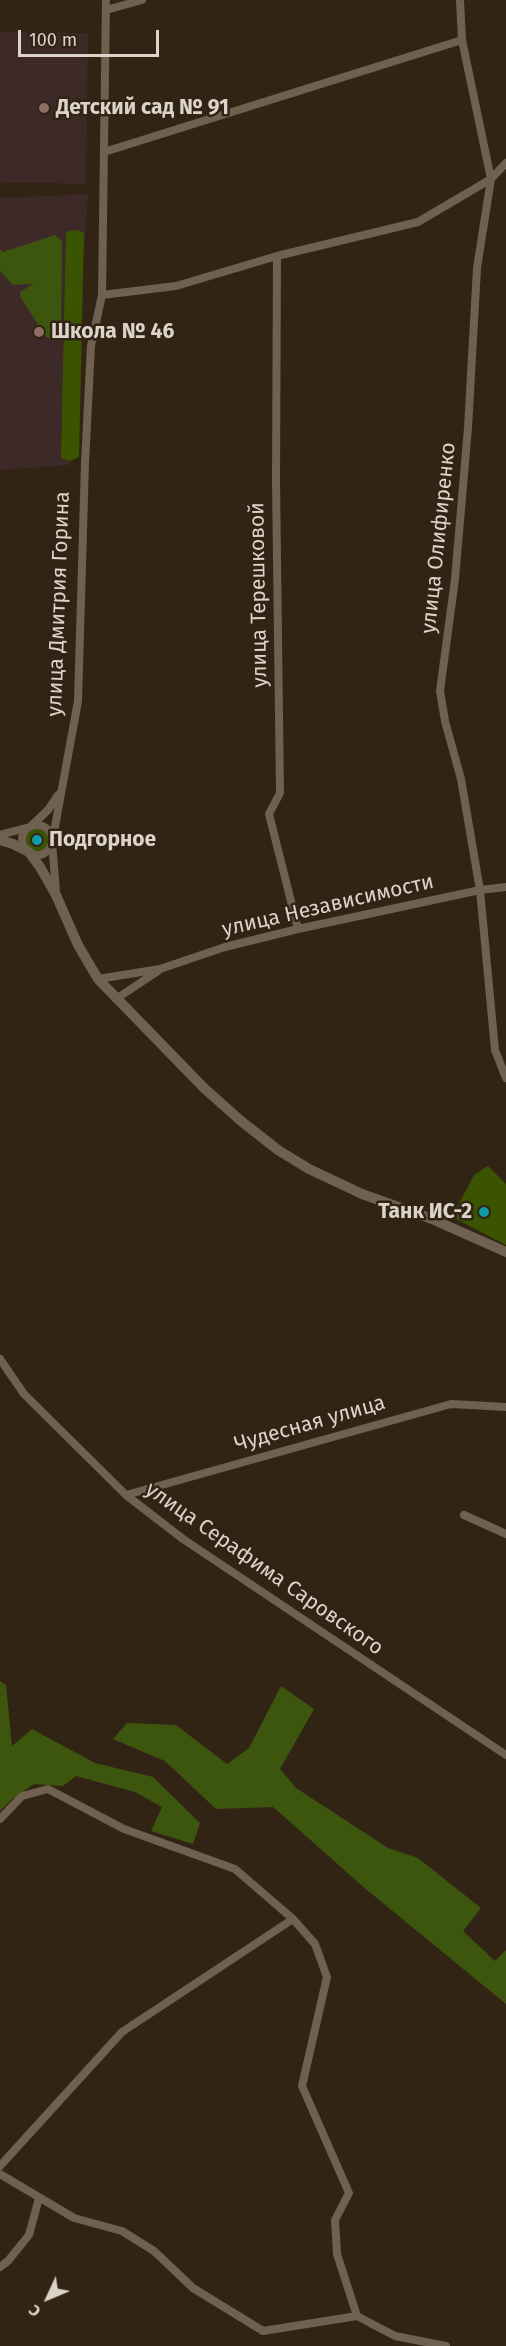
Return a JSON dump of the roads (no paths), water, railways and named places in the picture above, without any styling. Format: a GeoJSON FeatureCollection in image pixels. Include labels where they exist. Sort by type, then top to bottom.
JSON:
{"type":"FeatureCollection","features":[{"type":"Feature","properties":{"kind":"street","name":"улица Дмитрия Горина"},"geometry":{"type":"LineString","coordinates":[[106,0],[102,295],[91,346],[78,701],[52,843],[56,895],[78,945],[98,979],[204,1088],[278,1150],[309,1169],[363,1194],[432,1219],[506,1252]]}},
{"type":"Feature","properties":{"kind":"street"},"geometry":{"type":"LineString","coordinates":[[106,10],[142,0]]}},
{"type":"Feature","properties":{"kind":"street","name":"улица Олифиренко"},"geometry":{"type":"LineString","coordinates":[[460,0],[462,40],[491,178],[477,267],[468,428],[456,567],[440,691],[445,721],[462,779],[480,890],[495,1050],[506,1078]]}},
{"type":"Feature","properties":{"kind":"street"},"geometry":{"type":"LineString","coordinates":[[104,152],[462,40]]}},
{"type":"Feature","properties":{"kind":"street"},"geometry":{"type":"LineString","coordinates":[[102,295],[176,286],[277,256],[418,222],[491,178],[506,163]]}},
{"type":"Feature","properties":{"kind":"street","name":"улица Терешковой"},"geometry":{"type":"LineString","coordinates":[[277,256],[276,480],[280,793],[269,814],[298,929]]}},
{"type":"Feature","properties":{"kind":"street"},"geometry":{"type":"LineString","coordinates":[[56,895],[22,839],[30,827],[48,810],[63,787]]}},
{"type":"Feature","properties":{"kind":"street"},"geometry":{"type":"LineString","coordinates":[[0,835],[30,827],[44,826],[51,833],[52,843],[43,854],[33,855],[0,840]]}},
{"type":"Feature","properties":{"kind":"street","name":"улица Независимости"},"geometry":{"type":"LineString","coordinates":[[160,969],[225,947],[298,929],[506,886]]}},
{"type":"Feature","properties":{"kind":"street"},"geometry":{"type":"LineString","coordinates":[[98,979],[160,969]]}},
{"type":"Feature","properties":{"kind":"street"},"geometry":{"type":"LineString","coordinates":[[116,999],[160,969]]}},
{"type":"Feature","properties":{"kind":"street","name":"улица Серафима Саровского"},"geometry":{"type":"LineString","coordinates":[[0,1359],[24,1394],[126,1495],[183,1539],[504,1751]]}},
{"type":"Feature","properties":{"kind":"street","name":"Чудесная улица"},"geometry":{"type":"LineString","coordinates":[[126,1495],[451,1404],[506,1407]]}},
{"type":"Feature","properties":{"kind":"street"},"geometry":{"type":"LineString","coordinates":[[464,1515],[506,1534]]}},
{"type":"Feature","properties":{"kind":"street"},"geometry":{"type":"LineString","coordinates":[[0,1819],[22,1796],[48,1789],[124,1829],[235,1869],[293,1919],[315,1944],[327,1977],[302,2086],[349,2193],[335,2220],[337,2254],[357,2316]]}},
{"type":"Feature","properties":{"kind":"street"},"geometry":{"type":"LineString","coordinates":[[0,2166],[122,2032],[293,1919]]}},
{"type":"Feature","properties":{"kind":"street"},"geometry":{"type":"LineString","coordinates":[[0,2174],[74,2218],[122,2230],[154,2251],[193,2288],[262,2331],[357,2316],[395,2336],[446,2346]]}},
{"type":"Feature","properties":{"kind":"street"},"geometry":{"type":"LineString","coordinates":[[0,2267],[8,2261],[29,2235],[39,2198]]}},
{"type":"Feature","properties":{"kind":"place","name":"Детский сад № 91"},"geometry":{"type":"Point","coordinates":[44,108]}},
{"type":"Feature","properties":{"kind":"place","name":"Школа № 46"},"geometry":{"type":"Point","coordinates":[39,332]}},
{"type":"Feature","properties":{"kind":"place","name":"Подгорное"},"geometry":{"type":"Point","coordinates":[37,840]}},
{"type":"Feature","properties":{"kind":"place","name":"Танк ИС-2"},"geometry":{"type":"Point","coordinates":[484,1212]}}]}
